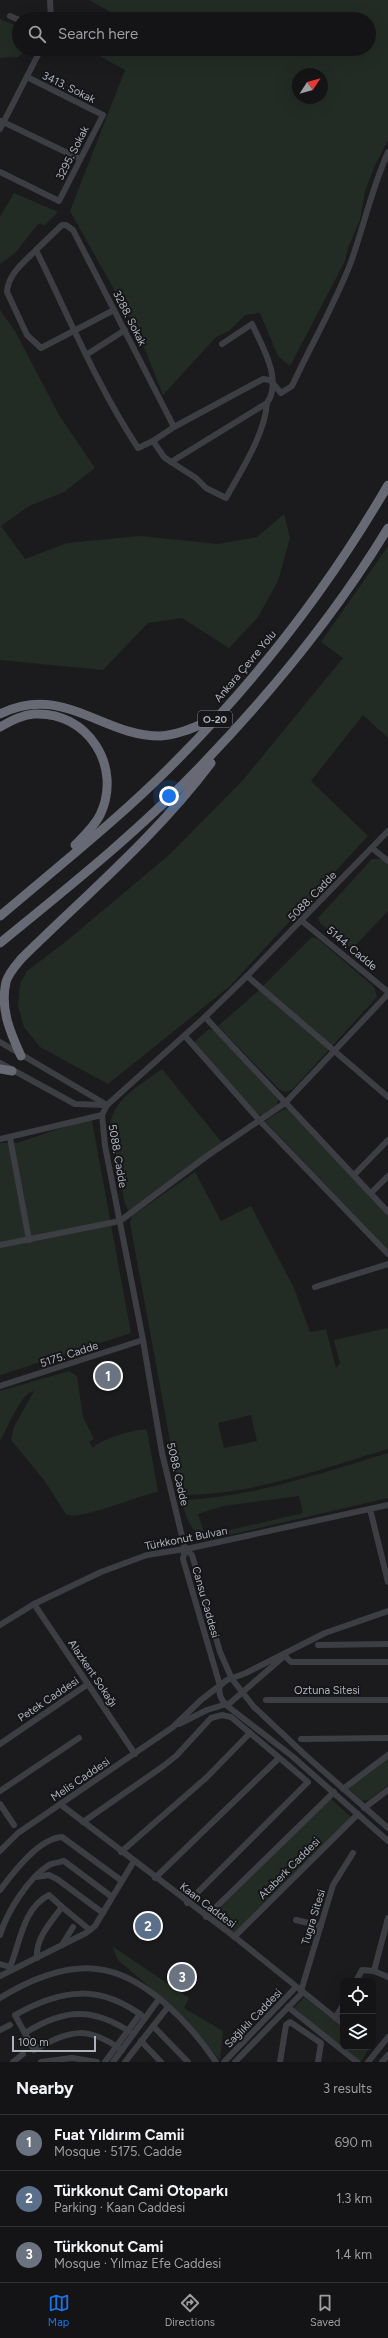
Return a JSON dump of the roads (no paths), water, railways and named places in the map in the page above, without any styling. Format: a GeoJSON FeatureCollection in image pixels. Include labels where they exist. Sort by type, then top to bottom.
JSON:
{"type":"FeatureCollection","features":[{"type":"Feature","properties":{"kind":"highway","name":"Ankara Çevre Yolu"},"geometry":{"type":"LineString","coordinates":[[0,916],[155,781],[253,677],[301,617],[359,534],[388,485]]}},
{"type":"Feature","properties":{"kind":"highway","name":"O-20"},"geometry":{"type":"LineString","coordinates":[[0,943],[158,808],[235,729],[318,630],[388,528]]}},
{"type":"Feature","properties":{"kind":"highway"},"geometry":{"type":"LineString","coordinates":[[0,714],[26,704],[43,704],[78,711],[129,731],[159,736],[173,735],[215,718]]}},
{"type":"Feature","properties":{"kind":"highway"},"geometry":{"type":"LineString","coordinates":[[0,727],[15,718],[34,714],[70,720],[82,729],[95,743],[103,756],[108,784],[100,815],[90,830],[35,886]]}},
{"type":"Feature","properties":{"kind":"highway"},"geometry":{"type":"LineString","coordinates":[[21,1056],[8,1026],[3,1006],[6,981],[21,959],[137,846],[194,785],[235,729]]}},
{"type":"Feature","properties":{"kind":"highway"},"geometry":{"type":"LineString","coordinates":[[0,1069],[12,1071]]}},
{"type":"Feature","properties":{"kind":"street"},"geometry":{"type":"LineString","coordinates":[[50,0],[51,12]]}},
{"type":"Feature","properties":{"kind":"street"},"geometry":{"type":"LineString","coordinates":[[0,129],[2,121],[37,56]]}},
{"type":"Feature","properties":{"kind":"street","name":"3413. Sokak"},"geometry":{"type":"LineString","coordinates":[[28,74],[103,115]]}},
{"type":"Feature","properties":{"kind":"street","name":"3295. Sokak"},"geometry":{"type":"LineString","coordinates":[[0,172],[59,201],[103,115]]}},
{"type":"Feature","properties":{"kind":"street"},"geometry":{"type":"LineString","coordinates":[[2,121],[80,159]]}},
{"type":"Feature","properties":{"kind":"street"},"geometry":{"type":"LineString","coordinates":[[114,310],[75,331],[41,348],[27,335],[7,292],[7,284],[12,274],[36,250],[75,331],[86,355],[121,422],[138,448],[153,441],[174,427],[263,378],[270,380],[281,393],[292,386],[350,264],[364,225],[370,197],[388,152]]}},
{"type":"Feature","properties":{"kind":"street","name":"3288. Sokak"},"geometry":{"type":"LineString","coordinates":[[36,250],[62,225],[66,225],[73,230],[174,427]]}},
{"type":"Feature","properties":{"kind":"street"},"geometry":{"type":"LineString","coordinates":[[153,441],[164,457],[196,478],[206,488],[226,498],[246,462],[267,413],[273,385],[268,360],[252,324],[222,344]]}},
{"type":"Feature","properties":{"kind":"street"},"geometry":{"type":"LineString","coordinates":[[86,355],[125,330]]}},
{"type":"Feature","properties":{"kind":"street"},"geometry":{"type":"LineString","coordinates":[[171,462],[268,403]]}},
{"type":"Feature","properties":{"kind":"street","name":"5088. Cadde"},"geometry":{"type":"LineString","coordinates":[[185,1549],[162,1453],[102,1115],[107,1105],[205,1017],[388,831]]}},
{"type":"Feature","properties":{"kind":"street"},"geometry":{"type":"LineString","coordinates":[[372,848],[388,861]]}},
{"type":"Feature","properties":{"kind":"street","name":"5144. Cadde"},"geometry":{"type":"LineString","coordinates":[[302,920],[388,993]]}},
{"type":"Feature","properties":{"kind":"street"},"geometry":{"type":"LineString","coordinates":[[247,976],[388,1097]]}},
{"type":"Feature","properties":{"kind":"street"},"geometry":{"type":"LineString","coordinates":[[0,1245],[74,1232],[120,1221],[207,1156],[260,1122],[285,1103],[388,993]]}},
{"type":"Feature","properties":{"kind":"street"},"geometry":{"type":"LineString","coordinates":[[205,1017],[388,1212]]}},
{"type":"Feature","properties":{"kind":"street"},"geometry":{"type":"LineString","coordinates":[[185,1036],[260,1122],[388,1254]]}},
{"type":"Feature","properties":{"kind":"street"},"geometry":{"type":"LineString","coordinates":[[0,1042],[21,1056],[107,1105]]}},
{"type":"Feature","properties":{"kind":"street"},"geometry":{"type":"LineString","coordinates":[[0,1063],[12,1071],[75,1104],[107,1105]]}},
{"type":"Feature","properties":{"kind":"street"},"geometry":{"type":"LineString","coordinates":[[0,1139],[10,1138],[102,1115]]}},
{"type":"Feature","properties":{"kind":"street"},"geometry":{"type":"LineString","coordinates":[[10,1138],[29,1240]]}},
{"type":"Feature","properties":{"kind":"street"},"geometry":{"type":"LineString","coordinates":[[354,1175],[388,1140]]}},
{"type":"Feature","properties":{"kind":"street"},"geometry":{"type":"LineString","coordinates":[[371,1193],[388,1176]]}},
{"type":"Feature","properties":{"kind":"street"},"geometry":{"type":"LineString","coordinates":[[315,1287],[388,1264]]}},
{"type":"Feature","properties":{"kind":"street","name":"5175. Cadde"},"geometry":{"type":"LineString","coordinates":[[0,1386],[143,1340]]}},
{"type":"Feature","properties":{"kind":"street","name":"Türkkonut Bulvarı"},"geometry":{"type":"LineString","coordinates":[[0,1625],[34,1604],[101,1572],[148,1555],[185,1549],[388,1505]]}},
{"type":"Feature","properties":{"kind":"street"},"geometry":{"type":"LineString","coordinates":[[370,1509],[388,1582]]}},
{"type":"Feature","properties":{"kind":"street","name":"Cansu Caddesi"},"geometry":{"type":"LineString","coordinates":[[226,1705],[220,1696],[220,1686],[183,1559],[185,1549],[192,1555],[220,1652],[232,1679],[254,1707],[342,1789],[388,1828]]}},
{"type":"Feature","properties":{"kind":"street","name":"Alazkent Sokağı"},"geometry":{"type":"LineString","coordinates":[[34,1604],[135,1754]]}},
{"type":"Feature","properties":{"kind":"street","name":"Melis Caddesi"},"geometry":{"type":"LineString","coordinates":[[0,1851],[18,1832],[173,1727],[201,1700],[227,1680],[232,1679],[326,1633],[388,1610]]}},
{"type":"Feature","properties":{"kind":"street"},"geometry":{"type":"LineString","coordinates":[[318,1645],[388,1644]]}},
{"type":"Feature","properties":{"kind":"street","name":"Melis Caddesi"},"geometry":{"type":"LineString","coordinates":[[173,1727],[208,1710],[226,1705],[293,1649]]}},
{"type":"Feature","properties":{"kind":"street"},"geometry":{"type":"LineString","coordinates":[[285,1656],[291,1662],[388,1662]]}},
{"type":"Feature","properties":{"kind":"street","name":"Petek Caddesi"},"geometry":{"type":"LineString","coordinates":[[0,1744],[88,1684]]}},
{"type":"Feature","properties":{"kind":"street","name":"Oztuna Sitesi"},"geometry":{"type":"LineString","coordinates":[[266,1700],[388,1700]]}},
{"type":"Feature","properties":{"kind":"street"},"geometry":{"type":"LineString","coordinates":[[226,1705],[292,1756],[388,1841]]}},
{"type":"Feature","properties":{"kind":"street"},"geometry":{"type":"LineString","coordinates":[[83,1822],[171,1760],[211,1718],[222,1716],[231,1717],[308,1782],[187,1903]]}},
{"type":"Feature","properties":{"kind":"street"},"geometry":{"type":"LineString","coordinates":[[121,1852],[206,1778],[250,1733]]}},
{"type":"Feature","properties":{"kind":"street"},"geometry":{"type":"LineString","coordinates":[[0,1791],[79,1738]]}},
{"type":"Feature","properties":{"kind":"street"},"geometry":{"type":"LineString","coordinates":[[301,1739],[388,1738]]}},
{"type":"Feature","properties":{"kind":"street"},"geometry":{"type":"LineString","coordinates":[[342,1789],[388,1755]]}},
{"type":"Feature","properties":{"kind":"street"},"geometry":{"type":"LineString","coordinates":[[155,1878],[279,1758]]}},
{"type":"Feature","properties":{"kind":"street"},"geometry":{"type":"LineString","coordinates":[[364,1808],[388,1790]]}},
{"type":"Feature","properties":{"kind":"street"},"geometry":{"type":"LineString","coordinates":[[206,1917],[334,1792]]}},
{"type":"Feature","properties":{"kind":"street"},"geometry":{"type":"LineString","coordinates":[[0,1804],[14,1825]]}},
{"type":"Feature","properties":{"kind":"street","name":"Kaan Caddesi"},"geometry":{"type":"LineString","coordinates":[[60,1804],[187,1903],[234,1937],[340,2022]]}},
{"type":"Feature","properties":{"kind":"street","name":"Ataberk Caddesi"},"geometry":{"type":"LineString","coordinates":[[234,1937],[358,1814]]}},
{"type":"Feature","properties":{"kind":"street"},"geometry":{"type":"LineString","coordinates":[[0,1890],[25,1860],[54,1837],[62,1837],[122,1881]]}},
{"type":"Feature","properties":{"kind":"street","name":"Tugra Sitesi"},"geometry":{"type":"LineString","coordinates":[[300,1990],[334,1885],[353,1853]]}},
{"type":"Feature","properties":{"kind":"street"},"geometry":{"type":"LineString","coordinates":[[0,1935],[5,1918],[36,1878],[50,1865],[64,1861],[112,1897]]}},
{"type":"Feature","properties":{"kind":"street"},"geometry":{"type":"LineString","coordinates":[[0,1976],[61,1946],[95,1926],[134,1862]]}},
{"type":"Feature","properties":{"kind":"street"},"geometry":{"type":"LineString","coordinates":[[36,1878],[49,1875],[57,1879],[103,1913]]}},
{"type":"Feature","properties":{"kind":"street"},"geometry":{"type":"LineString","coordinates":[[0,1964],[10,1967],[25,1923],[43,1898],[49,1895],[90,1930]]}},
{"type":"Feature","properties":{"kind":"street"},"geometry":{"type":"LineString","coordinates":[[37,1958],[38,1945],[43,1934],[62,1907]]}},
{"type":"Feature","properties":{"kind":"street"},"geometry":{"type":"LineString","coordinates":[[374,1971],[388,1918]]}},
{"type":"Feature","properties":{"kind":"street"},"geometry":{"type":"LineString","coordinates":[[296,1920],[321,1926]]}},
{"type":"Feature","properties":{"kind":"street"},"geometry":{"type":"LineString","coordinates":[[61,1946],[73,1927]]}},
{"type":"Feature","properties":{"kind":"street"},"geometry":{"type":"LineString","coordinates":[[0,1998],[32,1980],[74,1970],[97,1969],[120,1975],[142,1986],[168,2006],[202,2041],[216,2062]]}},
{"type":"Feature","properties":{"kind":"street"},"geometry":{"type":"LineString","coordinates":[[358,1978],[362,1970],[374,1971],[388,1978]]}},
{"type":"Feature","properties":{"kind":"street","name":"Sağlıklı Caddesi"},"geometry":{"type":"LineString","coordinates":[[235,2062],[288,2008],[300,1990]]}},
{"type":"Feature","properties":{"kind":"street","name":"Sağlıklı Caddesi"},"geometry":{"type":"LineString","coordinates":[[224,2062],[300,1990]]}},
{"type":"Feature","properties":{"kind":"street"},"geometry":{"type":"LineString","coordinates":[[122,2050],[85,2032],[53,2040],[34,2050],[16,2015],[36,2003],[58,1996],[80,1993],[99,1995],[115,2000],[142,2016]]}},
{"type":"Feature","properties":{"kind":"street"},"geometry":{"type":"LineString","coordinates":[[113,2062],[122,2050],[131,2032],[142,2016],[159,1999]]}},
{"type":"Feature","properties":{"kind":"street"},"geometry":{"type":"LineString","coordinates":[[128,2061],[168,2006]]}},
{"type":"Feature","properties":{"kind":"street"},"geometry":{"type":"LineString","coordinates":[[288,2008],[357,2062]]}},
{"type":"Feature","properties":{"kind":"street"},"geometry":{"type":"LineString","coordinates":[[335,2018],[340,2010]]}},
{"type":"Feature","properties":{"kind":"street"},"geometry":{"type":"LineString","coordinates":[[25,2033],[42,2022],[61,2016],[80,2013],[100,2016],[131,2032]]}},
{"type":"Feature","properties":{"kind":"street"},"geometry":{"type":"LineString","coordinates":[[280,2062],[286,2025],[290,2022],[321,2043],[318,2062]]}},
{"type":"Feature","properties":{"kind":"street"},"geometry":{"type":"LineString","coordinates":[[0,2030],[10,2025]]}},
{"type":"Feature","properties":{"kind":"street"},"geometry":{"type":"LineString","coordinates":[[153,2026],[188,2062]]}},
{"type":"Feature","properties":{"kind":"street"},"geometry":{"type":"LineString","coordinates":[[105,2062],[116,2046],[131,2032]]}},
{"type":"Feature","properties":{"kind":"street"},"geometry":{"type":"LineString","coordinates":[[376,2048],[388,2037]]}},
{"type":"Feature","properties":{"kind":"street"},"geometry":{"type":"LineString","coordinates":[[142,2041],[161,2062]]}},
{"type":"Feature","properties":{"kind":"street"},"geometry":{"type":"LineString","coordinates":[[368,2062],[374,2050]]}},
{"type":"Feature","properties":{"kind":"street"},"geometry":{"type":"LineString","coordinates":[[13,2062],[23,2054]]}},
{"type":"Feature","properties":{"kind":"street"},"geometry":{"type":"LineString","coordinates":[[382,2062],[388,2055]]}},
{"type":"Feature","properties":{"kind":"street"},"geometry":{"type":"LineString","coordinates":[[41,2062],[72,2058],[97,2062]]}},
{"type":"Feature","properties":{"kind":"place","name":"Fuat Yıldırım Camii"},"geometry":{"type":"Point","coordinates":[108,1376]}},
{"type":"Feature","properties":{"kind":"place","name":"Türkkonut Cami Otoparkı"},"geometry":{"type":"Point","coordinates":[148,1926]}},
{"type":"Feature","properties":{"kind":"place","name":"Türkkonut Cami"},"geometry":{"type":"Point","coordinates":[182,1977]}}]}
